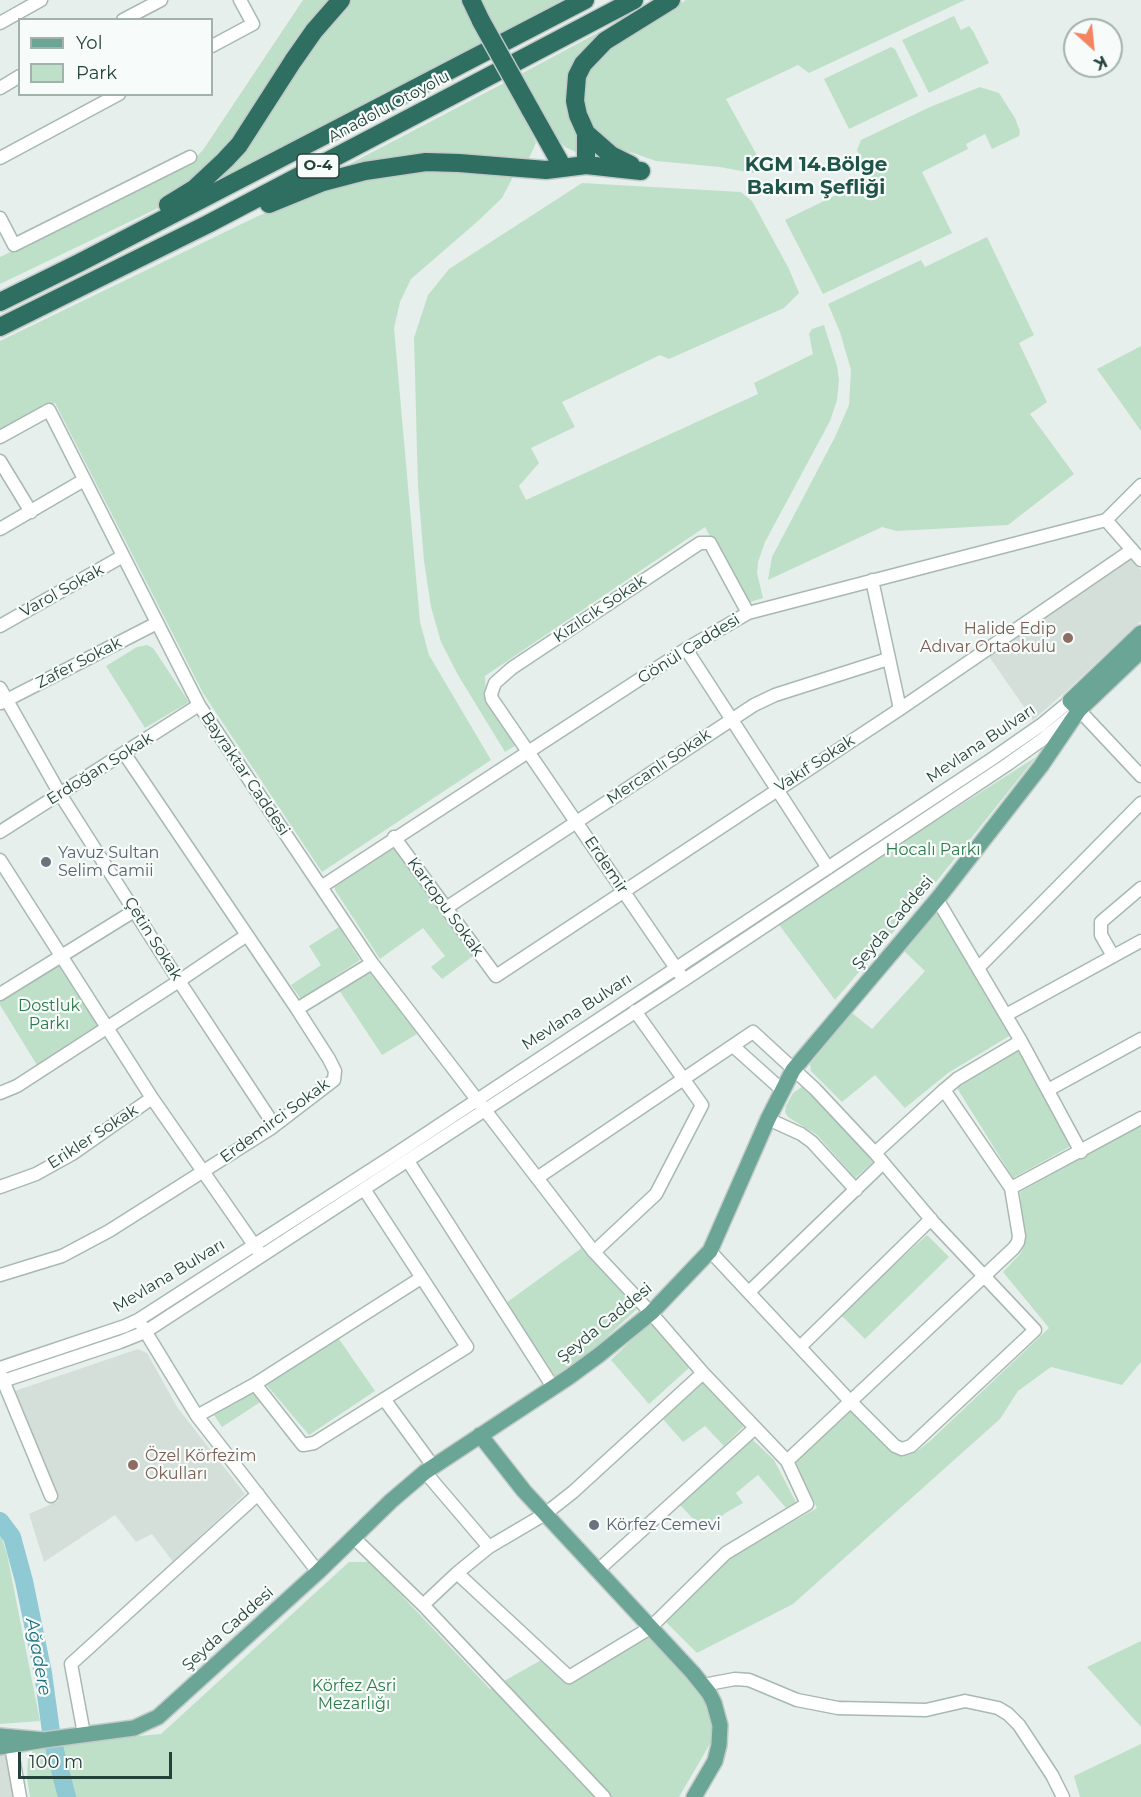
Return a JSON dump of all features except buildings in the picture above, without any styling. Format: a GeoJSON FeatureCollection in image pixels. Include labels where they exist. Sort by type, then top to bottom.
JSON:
{"type":"FeatureCollection","features":[{"type":"Feature","properties":{"kind":"highway"},"geometry":{"type":"LineString","coordinates":[[79,263],[194,189],[225,160],[239,145],[314,31],[340,0]]}},
{"type":"Feature","properties":{"kind":"highway"},"geometry":{"type":"LineString","coordinates":[[471,0],[562,166]]}},
{"type":"Feature","properties":{"kind":"highway","name":"Anadolu Otoyolu"},"geometry":{"type":"LineString","coordinates":[[0,302],[585,0]]}},
{"type":"Feature","properties":{"kind":"highway","name":"Anadolu Otoyolu"},"geometry":{"type":"LineString","coordinates":[[0,327],[208,224],[634,0]]}},
{"type":"Feature","properties":{"kind":"highway"},"geometry":{"type":"LineString","coordinates":[[586,165],[586,134],[575,101],[577,76],[583,64],[605,42],[671,0]]}},
{"type":"Feature","properties":{"kind":"highway"},"geometry":{"type":"LineString","coordinates":[[524,168],[531,165],[536,157],[542,132]]}},
{"type":"Feature","properties":{"kind":"highway"},"geometry":{"type":"LineString","coordinates":[[0,327],[280,199],[323,182],[365,171],[426,162],[546,170],[562,166],[586,165],[641,171],[611,155],[586,134]]}},
{"type":"Feature","properties":{"kind":"main road","name":"Mevlana Bulvarı"},"geometry":{"type":"LineString","coordinates":[[1075,706],[1141,633]]}},
{"type":"Feature","properties":{"kind":"main road","name":"Mevlana Bulvarı"},"geometry":{"type":"LineString","coordinates":[[1075,706],[1141,651]]}},
{"type":"Feature","properties":{"kind":"main road","name":"Şeyda Caddesi"},"geometry":{"type":"LineString","coordinates":[[3,1741],[44,1740],[134,1728],[158,1717],[429,1469],[599,1355],[651,1313],[710,1251],[768,1119],[793,1070],[937,899],[1041,766],[1075,706]]}},
{"type":"Feature","properties":{"kind":"main road"},"geometry":{"type":"LineString","coordinates":[[480,1435],[509,1474],[703,1685],[714,1703],[721,1735],[715,1761],[694,1797]]}},
{"type":"Feature","properties":{"kind":"street"},"geometry":{"type":"LineString","coordinates":[[0,23],[41,0]]}},
{"type":"Feature","properties":{"kind":"street"},"geometry":{"type":"LineString","coordinates":[[127,18],[161,0]]}},
{"type":"Feature","properties":{"kind":"street"},"geometry":{"type":"LineString","coordinates":[[213,45],[253,24],[240,0]]}},
{"type":"Feature","properties":{"kind":"street"},"geometry":{"type":"LineString","coordinates":[[0,88],[18,77]]}},
{"type":"Feature","properties":{"kind":"street"},"geometry":{"type":"LineString","coordinates":[[0,158],[115,96]]}},
{"type":"Feature","properties":{"kind":"street"},"geometry":{"type":"LineString","coordinates":[[0,218],[14,245],[190,158]]}},
{"type":"Feature","properties":{"kind":"street","name":"Bayraktar Caddesi"},"geometry":{"type":"LineString","coordinates":[[0,437],[49,410],[199,705],[372,963],[594,1252],[703,1373],[787,1461],[807,1504],[726,1553],[650,1628]]}},
{"type":"Feature","properties":{"kind":"street"},"geometry":{"type":"LineString","coordinates":[[0,461],[31,512]]}},
{"type":"Feature","properties":{"kind":"street"},"geometry":{"type":"LineString","coordinates":[[0,529],[84,480]]}},
{"type":"Feature","properties":{"kind":"street"},"geometry":{"type":"LineString","coordinates":[[1141,485],[1106,520],[1141,560]]}},
{"type":"Feature","properties":{"kind":"street","name":"Gönül Caddesi"},"geometry":{"type":"LineString","coordinates":[[321,887],[394,837],[686,649],[748,613],[1106,520]]}},
{"type":"Feature","properties":{"kind":"street","name":"Kızılcık Sokak"},"geometry":{"type":"LineString","coordinates":[[529,751],[492,699],[492,688],[495,683],[512,668],[694,546],[705,541],[710,543],[748,613]]}},
{"type":"Feature","properties":{"kind":"street","name":"Vakıf Sokak"},"geometry":{"type":"LineString","coordinates":[[496,976],[900,709],[1132,550]]}},
{"type":"Feature","properties":{"kind":"street","name":"Varol Sokak"},"geometry":{"type":"LineString","coordinates":[[0,626],[123,556]]}},
{"type":"Feature","properties":{"kind":"street"},"geometry":{"type":"LineString","coordinates":[[872,579],[900,709]]}},
{"type":"Feature","properties":{"kind":"street","name":"Zafer Sokak"},"geometry":{"type":"LineString","coordinates":[[3,701],[157,622]]}},
{"type":"Feature","properties":{"kind":"street"},"geometry":{"type":"LineString","coordinates":[[686,649],[828,868]]}},
{"type":"Feature","properties":{"kind":"street","name":"Mercanlı Sokak"},"geometry":{"type":"LineString","coordinates":[[446,908],[754,705],[775,695],[888,659]]}},
{"type":"Feature","properties":{"kind":"street","name":"Çetin Sokak"},"geometry":{"type":"LineString","coordinates":[[0,688],[3,701],[60,794],[274,1125]]}},
{"type":"Feature","properties":{"kind":"street","name":"Erdoğan Sokak"},"geometry":{"type":"LineString","coordinates":[[0,832],[199,705]]}},
{"type":"Feature","properties":{"kind":"street"},"geometry":{"type":"LineString","coordinates":[[1075,706],[1141,776]]}},
{"type":"Feature","properties":{"kind":"street","name":"Mevlana Bulvarı"},"geometry":{"type":"LineString","coordinates":[[1,1376],[120,1342],[145,1332],[258,1250],[476,1100],[1041,725],[1075,706]]}},
{"type":"Feature","properties":{"kind":"street","name":"Mevlana Bulvarı"},"geometry":{"type":"LineString","coordinates":[[1,1376],[138,1320],[364,1189],[684,980],[1008,764],[1043,739],[1075,706]]}},
{"type":"Feature","properties":{"kind":"street","name":"Erdemir"},"geometry":{"type":"LineString","coordinates":[[529,751],[684,980]]}},
{"type":"Feature","properties":{"kind":"street","name":"Erdemirci Sokak"},"geometry":{"type":"LineString","coordinates":[[0,1275],[62,1256],[109,1231],[274,1125],[334,1080],[335,1071],[332,1065],[297,1010],[124,753]]}},
{"type":"Feature","properties":{"kind":"street"},"geometry":{"type":"LineString","coordinates":[[978,968],[1141,803]]}},
{"type":"Feature","properties":{"kind":"street","name":"Kartopu Sokak"},"geometry":{"type":"LineString","coordinates":[[394,837],[496,976]]}},
{"type":"Feature","properties":{"kind":"street"},"geometry":{"type":"LineString","coordinates":[[0,860],[152,1098],[258,1250]]}},
{"type":"Feature","properties":{"kind":"street"},"geometry":{"type":"LineString","coordinates":[[1113,956],[1101,934],[1101,922],[1104,917],[1141,888]]}},
{"type":"Feature","properties":{"kind":"street"},"geometry":{"type":"LineString","coordinates":[[937,899],[1021,1041],[1081,1152]]}},
{"type":"Feature","properties":{"kind":"street"},"geometry":{"type":"LineString","coordinates":[[0,994],[134,910]]}},
{"type":"Feature","properties":{"kind":"street"},"geometry":{"type":"LineString","coordinates":[[0,1093],[17,1086],[247,935]]}},
{"type":"Feature","properties":{"kind":"street"},"geometry":{"type":"LineString","coordinates":[[1006,1015],[1141,941]]}},
{"type":"Feature","properties":{"kind":"street"},"geometry":{"type":"LineString","coordinates":[[297,1010],[372,963]]}},
{"type":"Feature","properties":{"kind":"street"},"geometry":{"type":"LineString","coordinates":[[594,1252],[646,1204],[662,1185],[702,1105],[635,1011]]}},
{"type":"Feature","properties":{"kind":"street"},"geometry":{"type":"LineString","coordinates":[[537,1178],[753,1032],[815,1089],[884,1163],[931,1219],[1035,1330],[907,1448],[895,1446],[710,1251]]}},
{"type":"Feature","properties":{"kind":"street"},"geometry":{"type":"LineString","coordinates":[[1048,1090],[1141,1039]]}},
{"type":"Feature","properties":{"kind":"street"},"geometry":{"type":"LineString","coordinates":[[875,1153],[944,1090],[1021,1041]]}},
{"type":"Feature","properties":{"kind":"street"},"geometry":{"type":"LineString","coordinates":[[733,1046],[782,1090]]}},
{"type":"Feature","properties":{"kind":"street"},"geometry":{"type":"LineString","coordinates":[[787,1461],[1018,1242],[1011,1188],[944,1090]]}},
{"type":"Feature","properties":{"kind":"street","name":"Erikler Sokak"},"geometry":{"type":"LineString","coordinates":[[0,1187],[36,1174],[72,1154],[152,1098]]}},
{"type":"Feature","properties":{"kind":"street"},"geometry":{"type":"LineString","coordinates":[[768,1119],[801,1134],[812,1142],[856,1190]]}},
{"type":"Feature","properties":{"kind":"street"},"geometry":{"type":"LineString","coordinates":[[1011,1188],[1141,1119]]}},
{"type":"Feature","properties":{"kind":"street"},"geometry":{"type":"LineString","coordinates":[[408,1161],[553,1387]]}},
{"type":"Feature","properties":{"kind":"street"},"geometry":{"type":"LineString","coordinates":[[749,1292],[884,1163]]}},
{"type":"Feature","properties":{"kind":"street"},"geometry":{"type":"LineString","coordinates":[[255,1384],[303,1445],[314,1443],[467,1347],[364,1189]]}},
{"type":"Feature","properties":{"kind":"street"},"geometry":{"type":"LineString","coordinates":[[800,1347],[931,1219]]}},
{"type":"Feature","properties":{"kind":"street"},"geometry":{"type":"LineString","coordinates":[[197,1416],[255,1384],[421,1278]]}},
{"type":"Feature","properties":{"kind":"street"},"geometry":{"type":"LineString","coordinates":[[138,1320],[197,1416],[318,1572]]}},
{"type":"Feature","properties":{"kind":"street"},"geometry":{"type":"LineString","coordinates":[[423,1605],[489,1547],[545,1514],[573,1492],[703,1373]]}},
{"type":"Feature","properties":{"kind":"street"},"geometry":{"type":"LineString","coordinates":[[1,1376],[51,1496]]}},
{"type":"Feature","properties":{"kind":"street"},"geometry":{"type":"LineString","coordinates":[[384,1399],[429,1469],[489,1547]]}},
{"type":"Feature","properties":{"kind":"street"},"geometry":{"type":"LineString","coordinates":[[597,1571],[755,1428]]}},
{"type":"Feature","properties":{"kind":"street"},"geometry":{"type":"LineString","coordinates":[[84,1734],[71,1664],[258,1494]]}},
{"type":"Feature","properties":{"kind":"street"},"geometry":{"type":"LineString","coordinates":[[354,1538],[423,1605],[604,1797]]}},
{"type":"Feature","properties":{"kind":"street"},"geometry":{"type":"LineString","coordinates":[[457,1573],[569,1677],[650,1628]]}},
{"type":"Feature","properties":{"kind":"street"},"geometry":{"type":"LineString","coordinates":[[703,1685],[735,1679],[749,1680],[797,1700],[838,1707],[926,1710],[965,1701],[998,1708],[1019,1725],[1043,1760],[1063,1797]]}},
{"type":"Feature","properties":{"kind":"street"},"geometry":{"type":"LineString","coordinates":[[3,1741],[20,1797]]}},
{"type":"Feature","properties":{"kind":"shaded area","name":"Halide Edip Adıvar Ortaokulu"},"geometry":{"type":"Polygon","coordinates":[[[1131,559],[1141,570],[1141,621],[1033,720],[988,655],[1131,559]]]}},
{"type":"Feature","properties":{"kind":"shaded area","name":"Özel Körfezim Okulları"},"geometry":{"type":"Polygon","coordinates":[[[138,1349],[147,1353],[177,1407],[245,1494],[173,1562],[152,1534],[136,1542],[115,1515],[44,1562],[29,1514],[58,1501],[12,1392],[138,1349]]]}},
{"type":"Feature","properties":{"kind":"shaded area"},"geometry":{"type":"Polygon","coordinates":[[[0,1752],[6,1752],[15,1797],[0,1797],[0,1752]]]}},
{"type":"Feature","properties":{"kind":"green space"},"geometry":{"type":"Polygon","coordinates":[[[303,0],[333,0],[238,136],[193,184],[156,209],[0,284],[0,257],[192,161],[203,150],[303,0]]]}},
{"type":"Feature","properties":{"kind":"green space"},"geometry":{"type":"Polygon","coordinates":[[[349,0],[463,0],[484,43],[215,181],[315,40],[349,0]]]}},
{"type":"Feature","properties":{"kind":"green space"},"geometry":{"type":"Polygon","coordinates":[[[480,0],[562,0],[497,35],[480,0]]]}},
{"type":"Feature","properties":{"kind":"green space"},"geometry":{"type":"Polygon","coordinates":[[[686,0],[965,0],[809,73],[798,65],[726,99],[764,168],[752,173],[720,167],[656,161],[610,145],[597,134],[589,122],[584,108],[582,88],[597,58],[615,42],[686,0]]]}},
{"type":"Feature","properties":{"kind":"green space"},"geometry":{"type":"Polygon","coordinates":[[[646,7],[592,42],[580,52],[572,65],[569,77],[580,129],[578,153],[565,147],[552,133],[519,75],[646,7]]]}},
{"type":"Feature","properties":{"kind":"green space"},"geometry":{"type":"Polygon","coordinates":[[[954,16],[961,30],[969,26],[973,31],[989,63],[929,93],[902,40],[954,16]]]}},
{"type":"Feature","properties":{"kind":"green space"},"geometry":{"type":"Polygon","coordinates":[[[891,47],[895,49],[918,96],[849,129],[824,79],[891,47]]]}},
{"type":"Feature","properties":{"kind":"green space"},"geometry":{"type":"Polygon","coordinates":[[[506,82],[527,119],[536,143],[529,158],[520,163],[386,159],[346,166],[506,82]]]}},
{"type":"Feature","properties":{"kind":"green space"},"geometry":{"type":"Polygon","coordinates":[[[980,87],[999,93],[1015,118],[1020,131],[1019,136],[992,149],[985,134],[966,144],[968,149],[922,172],[952,233],[823,294],[785,220],[869,179],[857,150],[861,140],[930,107],[980,87]]]}},
{"type":"Feature","properties":{"kind":"green space"},"geometry":{"type":"Polygon","coordinates":[[[457,171],[514,175],[502,198],[411,279],[400,302],[394,328],[420,622],[429,655],[491,760],[322,872],[203,693],[55,403],[0,429],[0,341],[258,216],[310,195],[371,179],[415,172],[457,171]]]}},
{"type":"Feature","properties":{"kind":"green space"},"geometry":{"type":"Polygon","coordinates":[[[582,183],[741,192],[752,201],[789,269],[799,293],[784,308],[669,359],[660,355],[562,402],[575,427],[531,448],[539,463],[519,486],[526,500],[758,394],[754,383],[813,354],[809,334],[812,329],[824,325],[837,366],[839,380],[837,400],[830,421],[765,542],[757,573],[763,598],[747,603],[705,527],[485,676],[486,694],[518,744],[505,752],[458,675],[441,642],[431,607],[424,561],[418,487],[414,338],[428,295],[449,269],[582,183]]]}},
{"type":"Feature","properties":{"kind":"green space"},"geometry":{"type":"Polygon","coordinates":[[[987,237],[1034,335],[1019,343],[1047,402],[1030,414],[1074,474],[1008,525],[897,531],[882,527],[768,580],[772,557],[835,437],[849,405],[851,370],[840,332],[828,304],[921,260],[925,267],[987,237]]]}},
{"type":"Feature","properties":{"kind":"green space"},"geometry":{"type":"Polygon","coordinates":[[[1141,346],[1141,431],[1097,369],[1141,346]]]}},
{"type":"Feature","properties":{"kind":"green space"},"geometry":{"type":"Polygon","coordinates":[[[147,645],[153,648],[189,702],[145,728],[106,666],[137,647],[147,645]]]}},
{"type":"Feature","properties":{"kind":"green space","name":"Hocalı Parkı"},"geometry":{"type":"Polygon","coordinates":[[[1036,757],[932,887],[835,1000],[777,922],[1036,757]]]}},
{"type":"Feature","properties":{"kind":"green space"},"geometry":{"type":"Polygon","coordinates":[[[392,848],[398,849],[476,954],[442,979],[431,967],[445,956],[423,928],[380,959],[335,890],[334,882],[392,848]]]}},
{"type":"Feature","properties":{"kind":"green space"},"geometry":{"type":"Polygon","coordinates":[[[937,908],[1011,1035],[948,1073],[905,1108],[875,1075],[842,1102],[811,1071],[810,1064],[852,1013],[872,1029],[925,971],[903,950],[937,908]]]}},
{"type":"Feature","properties":{"kind":"green space"},"geometry":{"type":"Polygon","coordinates":[[[339,927],[360,960],[301,999],[291,985],[321,965],[309,946],[339,927]]]}},
{"type":"Feature","properties":{"kind":"green space","name":"Dostluk Parkı"},"geometry":{"type":"Polygon","coordinates":[[[58,964],[98,1026],[37,1065],[0,1005],[0,1000],[58,964]]]}},
{"type":"Feature","properties":{"kind":"green space"},"geometry":{"type":"Polygon","coordinates":[[[372,969],[417,1034],[382,1055],[339,990],[372,969]]]}},
{"type":"Feature","properties":{"kind":"green space"},"geometry":{"type":"Polygon","coordinates":[[[1018,1048],[1071,1146],[1013,1178],[957,1088],[1018,1048]]]}},
{"type":"Feature","properties":{"kind":"green space"},"geometry":{"type":"Polygon","coordinates":[[[803,1086],[810,1090],[873,1162],[855,1178],[817,1135],[788,1117],[785,1112],[793,1093],[803,1086]]]}},
{"type":"Feature","properties":{"kind":"green space"},"geometry":{"type":"Polygon","coordinates":[[[1141,1125],[1141,1362],[1122,1385],[1051,1367],[1018,1391],[1000,1419],[793,1604],[697,1653],[664,1620],[727,1559],[817,1508],[795,1460],[849,1407],[897,1455],[916,1452],[1049,1328],[1003,1272],[1021,1253],[1025,1244],[1020,1192],[1141,1125]]]}},
{"type":"Feature","properties":{"kind":"green space"},"geometry":{"type":"Polygon","coordinates":[[[927,1235],[949,1257],[865,1339],[840,1314],[927,1235]]]}},
{"type":"Feature","properties":{"kind":"green space"},"geometry":{"type":"Polygon","coordinates":[[[583,1247],[638,1308],[597,1346],[555,1376],[506,1303],[583,1247]]]}},
{"type":"Feature","properties":{"kind":"green space"},"geometry":{"type":"Polygon","coordinates":[[[650,1322],[690,1367],[649,1404],[611,1360],[650,1322]]]}},
{"type":"Feature","properties":{"kind":"green space"},"geometry":{"type":"Polygon","coordinates":[[[337,1336],[375,1391],[309,1435],[264,1382],[337,1336]]]}},
{"type":"Feature","properties":{"kind":"green space"},"geometry":{"type":"Polygon","coordinates":[[[702,1382],[744,1426],[724,1446],[705,1426],[683,1442],[662,1418],[702,1382]]]}},
{"type":"Feature","properties":{"kind":"green space"},"geometry":{"type":"Polygon","coordinates":[[[252,1389],[262,1401],[222,1427],[214,1415],[252,1389]]]}},
{"type":"Feature","properties":{"kind":"green space"},"geometry":{"type":"Polygon","coordinates":[[[752,1439],[774,1460],[796,1502],[786,1508],[758,1475],[736,1493],[743,1503],[704,1530],[680,1505],[752,1439]]]}},
{"type":"Feature","properties":{"kind":"green space"},"geometry":{"type":"Polygon","coordinates":[[[0,1533],[7,1554],[40,1721],[0,1724],[0,1533]]]}},
{"type":"Feature","properties":{"kind":"green space","name":"Körfez Asri Mezarlığı"},"geometry":{"type":"Polygon","coordinates":[[[349,1562],[370,1562],[490,1689],[543,1659],[567,1680],[646,1634],[705,1692],[709,1704],[714,1737],[679,1797],[30,1797],[27,1778],[28,1757],[38,1745],[161,1734],[349,1562]]]}},
{"type":"Feature","properties":{"kind":"green space"},"geometry":{"type":"Polygon","coordinates":[[[1141,1641],[1141,1727],[1087,1667],[1141,1641]]]}},
{"type":"Feature","properties":{"kind":"green space"},"geometry":{"type":"Polygon","coordinates":[[[1141,1744],[1141,1797],[1080,1797],[1074,1776],[1141,1744]]]}},
{"type":"Feature","properties":{"kind":"waterway","name":"Ağadere"},"geometry":{"type":"LineString","coordinates":[[0,1521],[12,1537],[24,1581],[43,1673],[52,1739],[67,1797]]}},
{"type":"Feature","properties":{"kind":"place","name":"Halide Edip Adıvar Ortaokulu"},"geometry":{"type":"Point","coordinates":[1068,638]}},
{"type":"Feature","properties":{"kind":"place","name":"Yavuz Sultan Selim Camii"},"geometry":{"type":"Point","coordinates":[46,862]}},
{"type":"Feature","properties":{"kind":"place","name":"Özel Körfezim Okulları"},"geometry":{"type":"Point","coordinates":[133,1465]}},
{"type":"Feature","properties":{"kind":"place","name":"Körfez Cemevi"},"geometry":{"type":"Point","coordinates":[594,1525]}},
{"type":"Feature","properties":{"kind":"district","name":"KGM 14.Bölge Bakım Şefliği"},"geometry":{"type":"Point","coordinates":[816,176]}}]}
